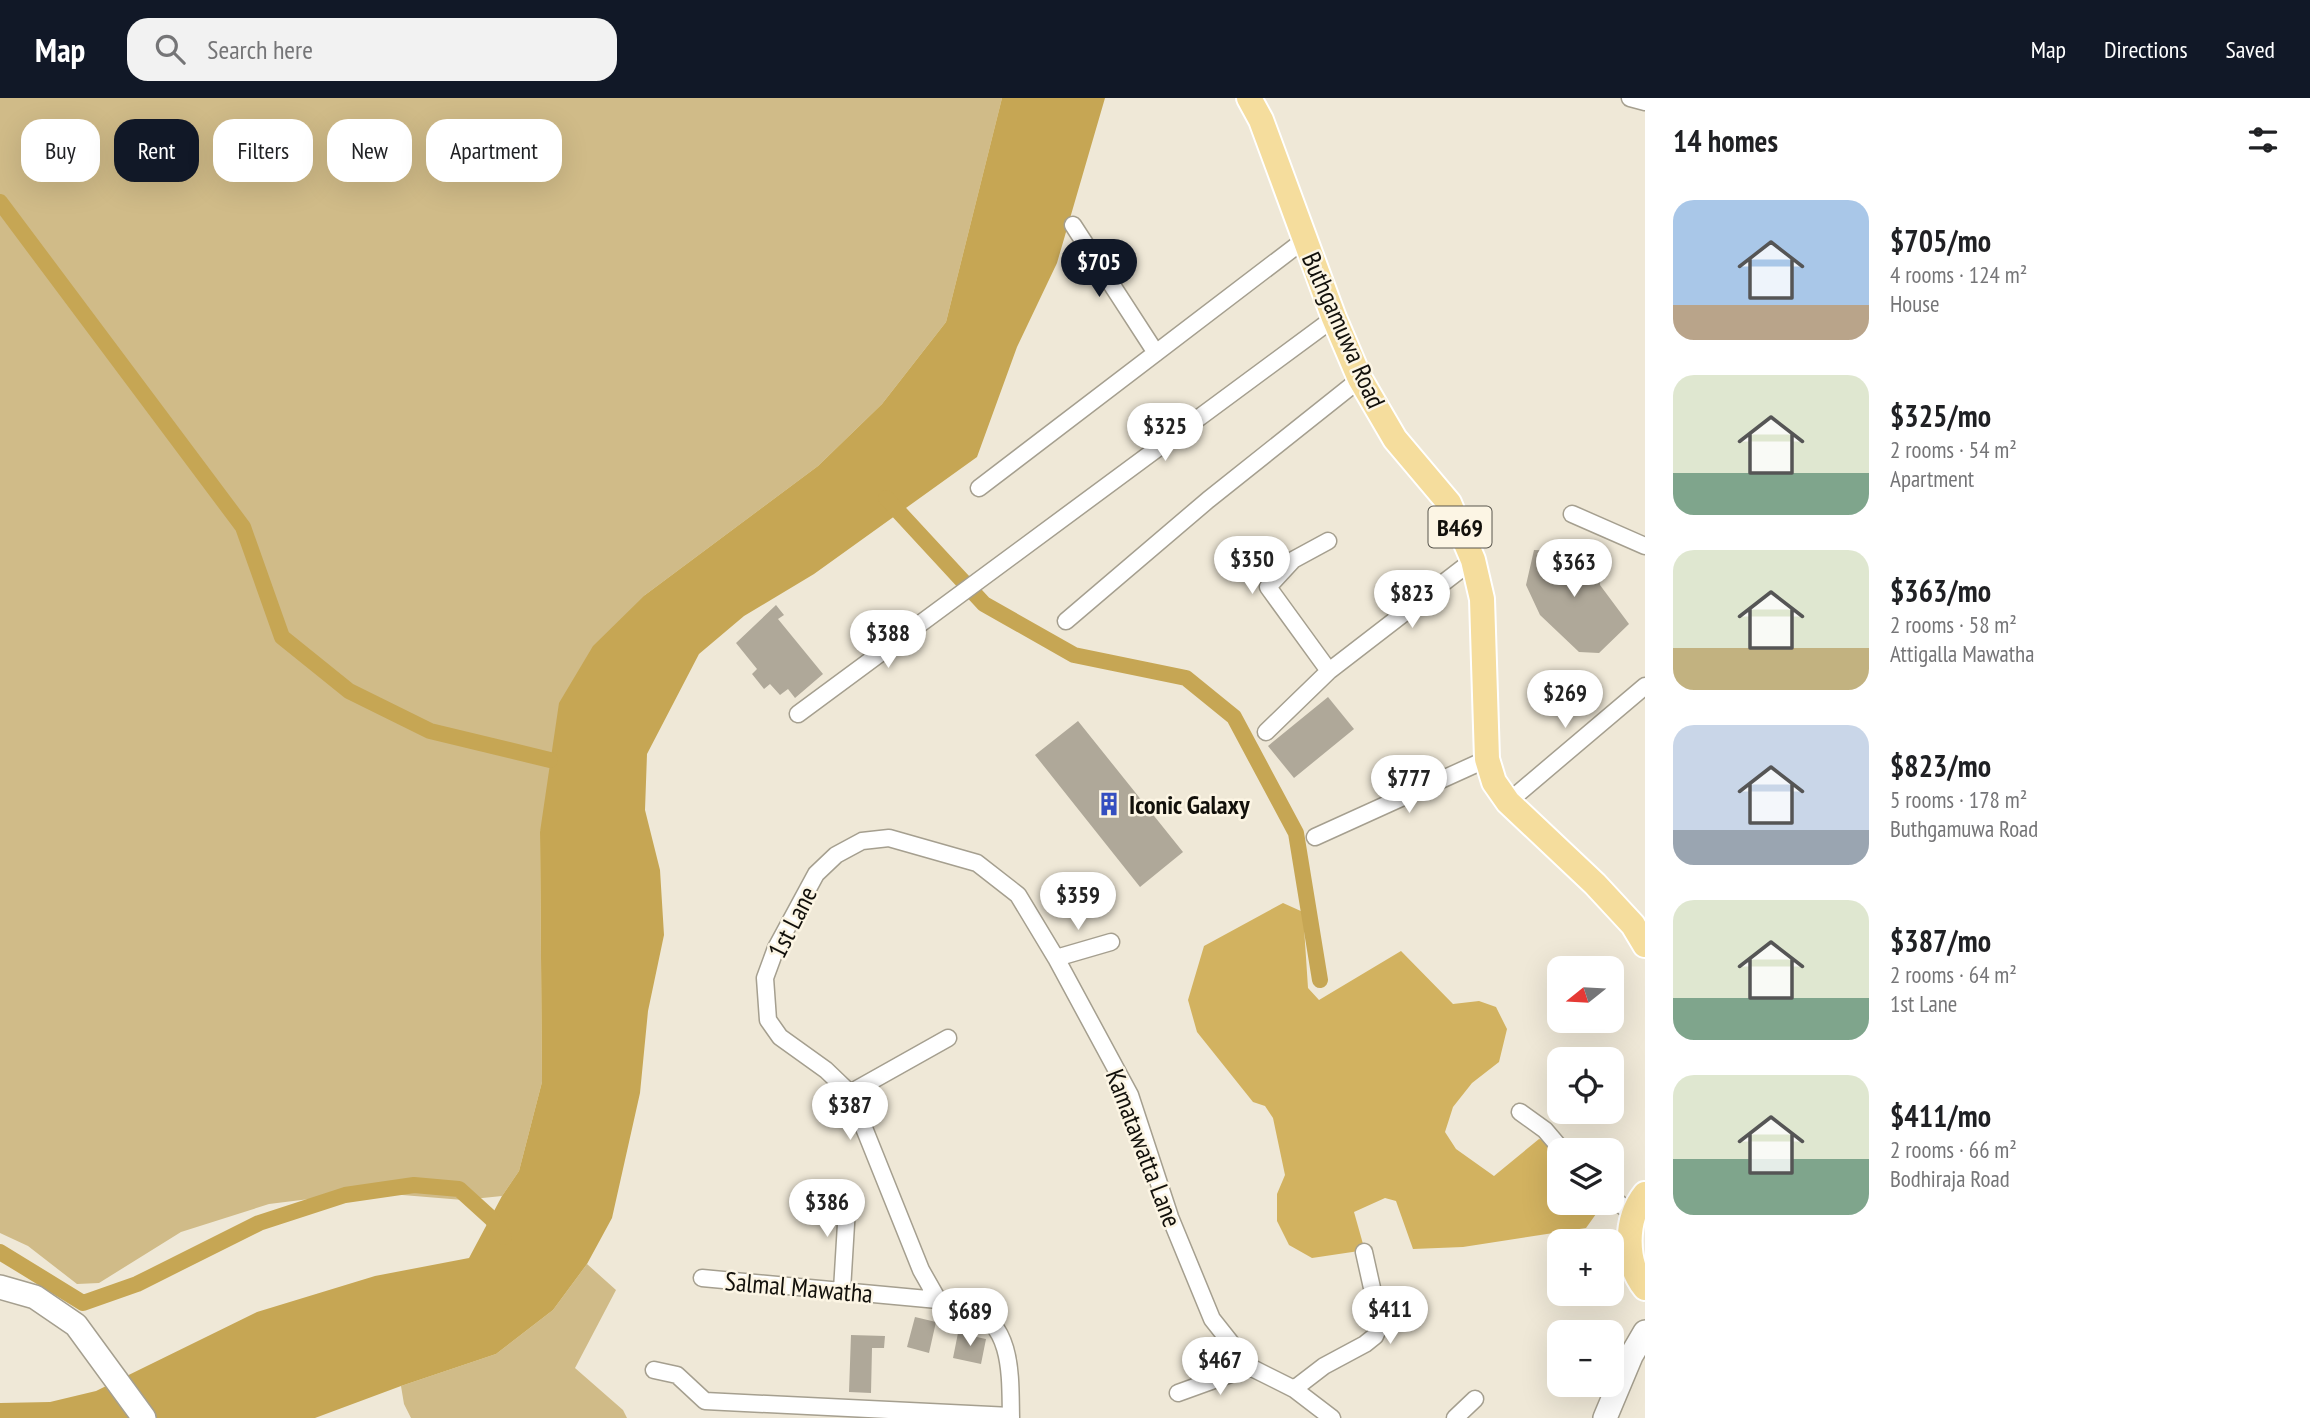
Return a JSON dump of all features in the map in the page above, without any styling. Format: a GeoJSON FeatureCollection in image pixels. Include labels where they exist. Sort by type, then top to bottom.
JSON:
{"type":"FeatureCollection","features":[{"type":"Feature","properties":{"kind":"main road","name":"Buthgamuwa Road"},"geometry":{"type":"LineString","coordinates":[[1249,98],[1261,120],[1304,240],[1360,379],[1395,439],[1449,503],[1473,559],[1482,599],[1487,759],[1494,782],[1508,802],[1595,884],[1633,925],[1645,945]]}},
{"type":"Feature","properties":{"kind":"main road"},"geometry":{"type":"LineString","coordinates":[[1639,1204],[1630,1228],[1632,1257],[1635,1270],[1645,1288]]}},
{"type":"Feature","properties":{"kind":"street"},"geometry":{"type":"LineString","coordinates":[[1630,98],[1645,102]]}},
{"type":"Feature","properties":{"kind":"street"},"geometry":{"type":"LineString","coordinates":[[1073,225],[1156,353]]}},
{"type":"Feature","properties":{"kind":"street"},"geometry":{"type":"LineString","coordinates":[[979,488],[1304,240]]}},
{"type":"Feature","properties":{"kind":"street"},"geometry":{"type":"LineString","coordinates":[[798,714],[1334,318]]}},
{"type":"Feature","properties":{"kind":"street"},"geometry":{"type":"LineString","coordinates":[[1066,621],[1208,499],[1360,379]]}},
{"type":"Feature","properties":{"kind":"street"},"geometry":{"type":"LineString","coordinates":[[1572,514],[1644,544]]}},
{"type":"Feature","properties":{"kind":"street"},"geometry":{"type":"LineString","coordinates":[[1328,541],[1293,559],[1268,587],[1329,671]]}},
{"type":"Feature","properties":{"kind":"street"},"geometry":{"type":"LineString","coordinates":[[1266,732],[1329,671],[1473,559]]}},
{"type":"Feature","properties":{"kind":"street"},"geometry":{"type":"LineString","coordinates":[[1508,802],[1645,686]]}},
{"type":"Feature","properties":{"kind":"street"},"geometry":{"type":"LineString","coordinates":[[1315,837],[1487,759]]}},
{"type":"Feature","properties":{"kind":"street","name":"Kamatawatta Lane"},"geometry":{"type":"LineString","coordinates":[[816,874],[836,855],[862,841],[889,838],[977,863],[1018,895],[1056,958],[1130,1095],[1170,1217],[1212,1319],[1250,1367],[1294,1389],[1328,1417]]}},
{"type":"Feature","properties":{"kind":"street","name":"1st Lane"},"geometry":{"type":"LineString","coordinates":[[816,874],[776,948],[765,978],[768,1020],[780,1037],[826,1070],[850,1093],[921,1270],[938,1300]]}},
{"type":"Feature","properties":{"kind":"street"},"geometry":{"type":"LineString","coordinates":[[1056,958],[1111,942]]}},
{"type":"Feature","properties":{"kind":"street"},"geometry":{"type":"LineString","coordinates":[[850,1093],[948,1038]]}},
{"type":"Feature","properties":{"kind":"street"},"geometry":{"type":"LineString","coordinates":[[1520,1112],[1552,1138]]}},
{"type":"Feature","properties":{"kind":"street"},"geometry":{"type":"LineString","coordinates":[[842,1290],[848,1191]]}},
{"type":"Feature","properties":{"kind":"street"},"geometry":{"type":"LineString","coordinates":[[1294,1389],[1324,1366],[1365,1344],[1375,1335],[1380,1324],[1364,1252]]}},
{"type":"Feature","properties":{"kind":"street","name":"Salmal Mawatha"},"geometry":{"type":"LineString","coordinates":[[702,1278],[938,1300]]}},
{"type":"Feature","properties":{"kind":"street"},"geometry":{"type":"LineString","coordinates":[[0,1287],[35,1297],[76,1325],[144,1418]]}},
{"type":"Feature","properties":{"kind":"street"},"geometry":{"type":"LineString","coordinates":[[654,1370],[677,1375],[705,1401],[1011,1417],[1006,1346],[996,1324],[971,1308],[938,1300]]}},
{"type":"Feature","properties":{"kind":"street"},"geometry":{"type":"LineString","coordinates":[[1605,1418],[1631,1356],[1645,1332]]}},
{"type":"Feature","properties":{"kind":"street"},"geometry":{"type":"LineString","coordinates":[[1178,1393],[1250,1367]]}},
{"type":"Feature","properties":{"kind":"street"},"geometry":{"type":"LineString","coordinates":[[1455,1418],[1475,1399]]}},
{"type":"Feature","properties":{"kind":"shaded area"},"geometry":{"type":"Polygon","coordinates":[[[0,98],[1002,98],[946,322],[882,404],[818,466],[645,595],[540,832],[542,1082],[519,1171],[502,1196],[463,1200],[366,1192],[269,1204],[181,1232],[99,1283],[77,1284],[28,1246],[0,1233],[0,98]]]}},
{"type":"Feature","properties":{"kind":"shaded area"},"geometry":{"type":"Polygon","coordinates":[[[1002,98],[1105,98],[1057,263],[1017,347],[977,457],[814,574],[744,616],[699,654],[647,754],[645,810],[660,870],[664,935],[648,1011],[640,1093],[612,1218],[587,1264],[553,1310],[496,1354],[315,1418],[0,1418],[0,1403],[50,1402],[96,1391],[257,1312],[375,1276],[469,1258],[502,1196],[519,1171],[542,1082],[540,832],[559,703],[593,646],[645,595],[818,466],[882,404],[946,322],[1002,98]]]}},
{"type":"Feature","properties":{"kind":"shaded area"},"geometry":{"type":"Polygon","coordinates":[[[1283,903],[1303,912],[1308,988],[1319,1000],[1401,951],[1453,1004],[1479,1001],[1496,1007],[1507,1029],[1499,1062],[1472,1083],[1453,1107],[1445,1132],[1456,1149],[1494,1176],[1539,1139],[1547,1141],[1547,1215],[1595,1215],[1586,1228],[1547,1229],[1547,1234],[1463,1247],[1413,1249],[1396,1201],[1385,1198],[1354,1212],[1363,1244],[1359,1251],[1312,1258],[1289,1245],[1277,1221],[1277,1194],[1285,1175],[1273,1118],[1265,1106],[1253,1102],[1197,1032],[1188,1000],[1204,946],[1283,903]]]}},
{"type":"Feature","properties":{"kind":"shaded area"},"geometry":{"type":"Polygon","coordinates":[[[587,1264],[616,1290],[575,1368],[623,1410],[627,1418],[411,1418],[404,1404],[401,1386],[496,1354],[553,1310],[587,1264]]]}},
{"type":"Feature","properties":{"kind":"building"},"geometry":{"type":"Polygon","coordinates":[[[1534,550],[1575,551],[1601,559],[1600,585],[1629,624],[1599,653],[1579,652],[1540,615],[1526,585],[1534,550]]]}},
{"type":"Feature","properties":{"kind":"building"},"geometry":{"type":"Polygon","coordinates":[[[776,605],[784,615],[778,619],[823,674],[795,698],[788,689],[780,695],[770,684],[764,689],[752,674],[757,669],[736,643],[776,605]]]}},
{"type":"Feature","properties":{"kind":"building"},"geometry":{"type":"Polygon","coordinates":[[[1328,697],[1354,729],[1294,778],[1268,746],[1328,697]]]}},
{"type":"Feature","properties":{"kind":"building","name":"Iconic Galaxy"},"geometry":{"type":"Polygon","coordinates":[[[1078,721],[1183,852],[1140,887],[1035,755],[1078,721]]]}},
{"type":"Feature","properties":{"kind":"building"},"geometry":{"type":"Polygon","coordinates":[[[915,1317],[936,1322],[929,1353],[907,1347],[915,1317]]]}},
{"type":"Feature","properties":{"kind":"building"},"geometry":{"type":"Polygon","coordinates":[[[958,1333],[986,1339],[981,1364],[953,1358],[958,1333]]]}},
{"type":"Feature","properties":{"kind":"building"},"geometry":{"type":"Polygon","coordinates":[[[851,1335],[885,1336],[884,1348],[872,1348],[871,1393],[849,1392],[851,1335]]]}},
{"type":"Feature","properties":{"kind":"waterway"},"geometry":{"type":"LineString","coordinates":[[0,202],[243,527],[282,637],[349,691],[430,731],[550,760]]}},
{"type":"Feature","properties":{"kind":"waterway"},"geometry":{"type":"LineString","coordinates":[[886,498],[984,604],[1074,655],[1186,678],[1234,717],[1296,833],[1320,980]]}},
{"type":"Feature","properties":{"kind":"waterway"},"geometry":{"type":"LineString","coordinates":[[0,1252],[83,1303],[137,1284],[259,1223],[345,1195],[414,1185],[459,1189],[492,1219],[504,1237]]}},
{"type":"Feature","properties":{"kind":"place","name":"Iconic Galaxy"},"geometry":{"type":"Point","coordinates":[1109,804]}}]}
